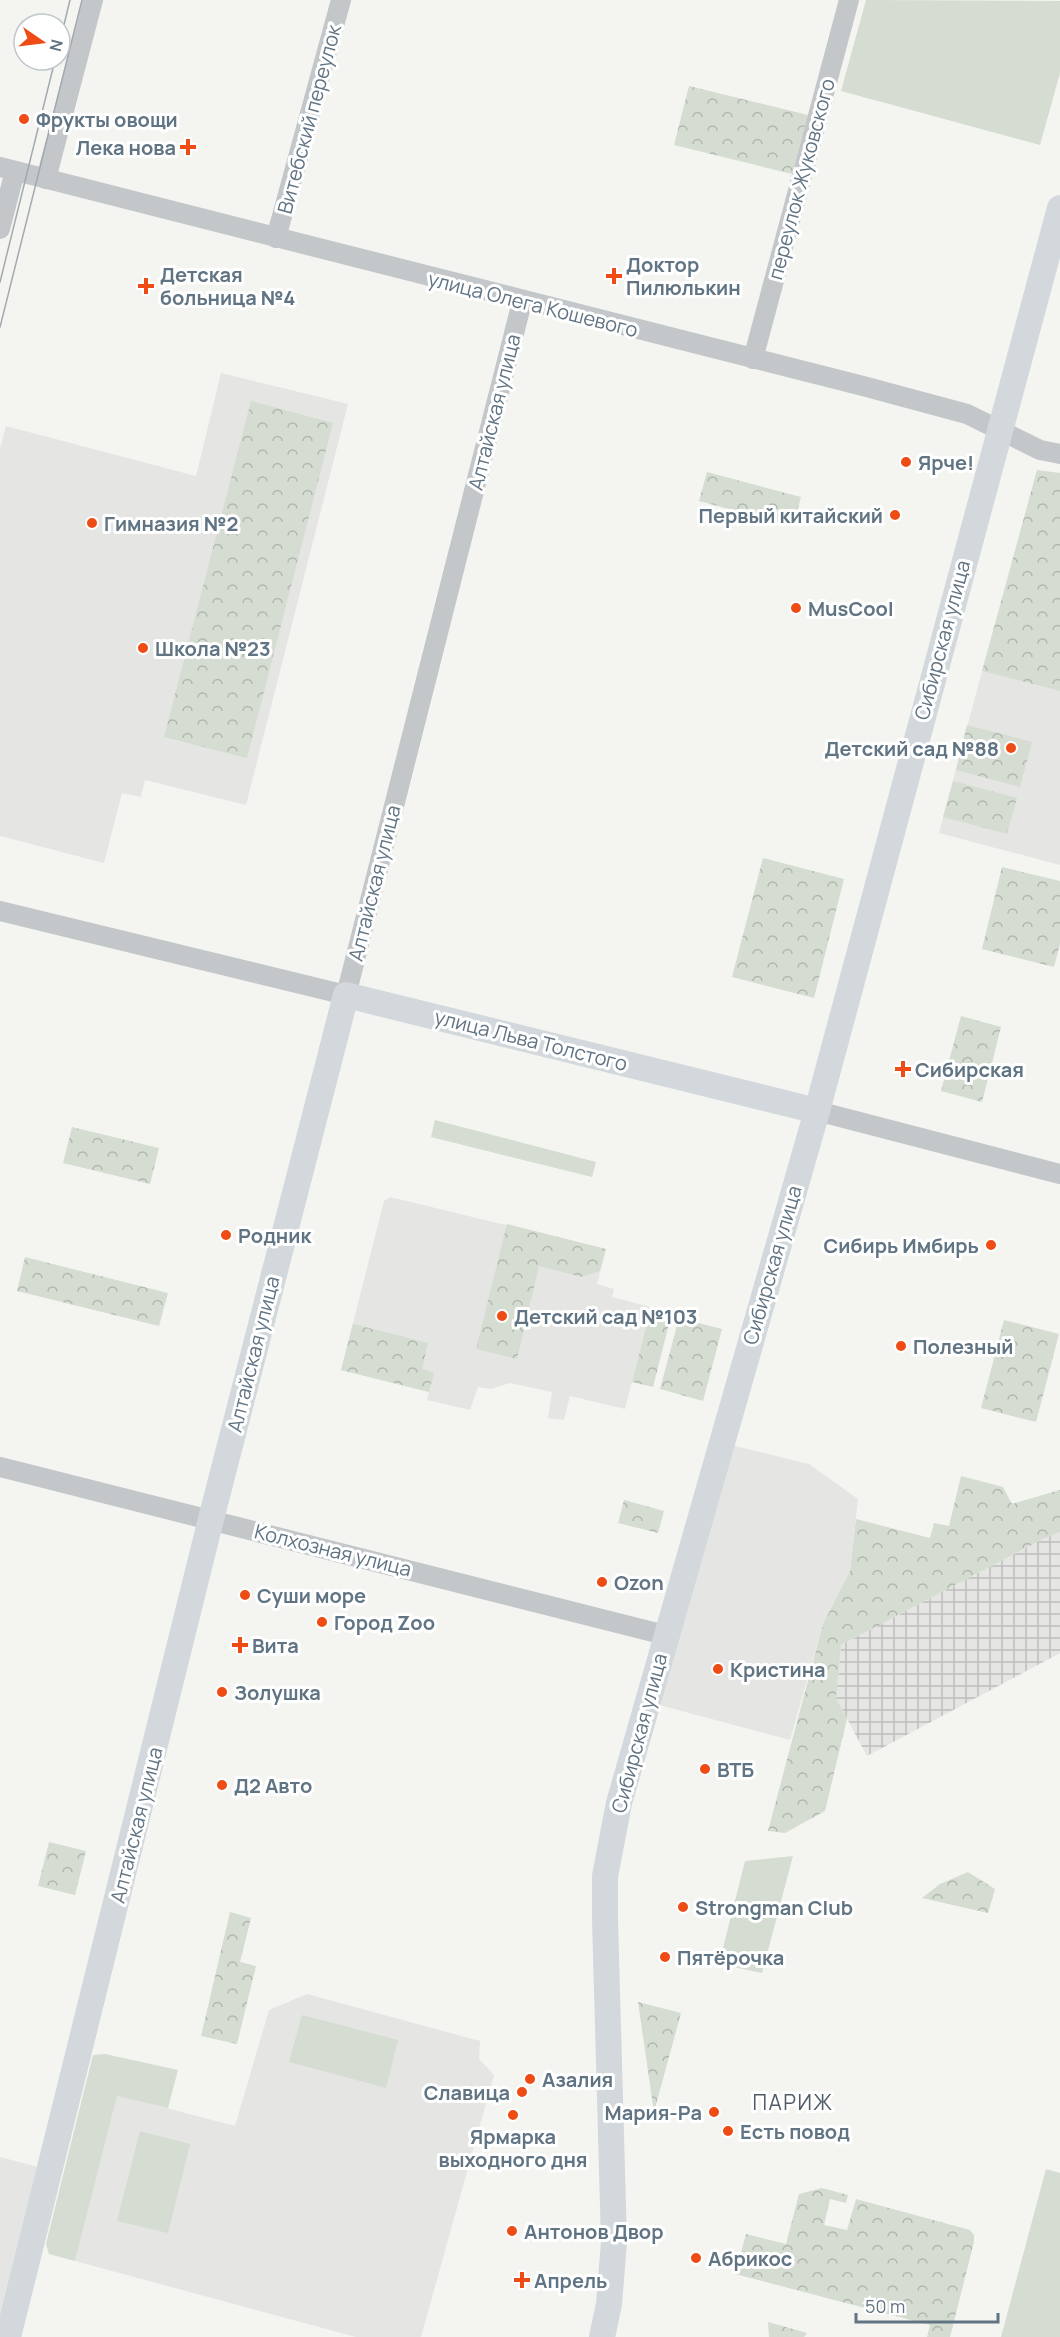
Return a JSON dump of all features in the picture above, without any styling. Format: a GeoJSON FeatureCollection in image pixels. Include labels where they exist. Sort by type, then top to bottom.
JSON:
{"type":"FeatureCollection","features":[{"type":"Feature","properties":{"kind":"main road","name":"Сибирская улица"},"geometry":{"type":"LineString","coordinates":[[602,2337],[609,2304],[614,2242],[605,1876],[619,1803],[816,1111],[1060,208]]}},
{"type":"Feature","properties":{"kind":"main road","name":"улица Льва Толстого"},"geometry":{"type":"LineString","coordinates":[[346,995],[816,1111]]}},
{"type":"Feature","properties":{"kind":"main road","name":"Алтайская улица"},"geometry":{"type":"LineString","coordinates":[[8,2337],[211,1519],[346,995]]}},
{"type":"Feature","properties":{"kind":"street"},"geometry":{"type":"LineString","coordinates":[[46,179],[93,0]]}},
{"type":"Feature","properties":{"kind":"street","name":"Витебский переулок"},"geometry":{"type":"LineString","coordinates":[[276,238],[341,0]]}},
{"type":"Feature","properties":{"kind":"street","name":"переулок Жуковского"},"geometry":{"type":"LineString","coordinates":[[753,359],[849,0]]}},
{"type":"Feature","properties":{"kind":"street"},"geometry":{"type":"LineString","coordinates":[[0,229],[7,169]]}},
{"type":"Feature","properties":{"kind":"street","name":"улица Олега Кошевого"},"geometry":{"type":"LineString","coordinates":[[7,169],[966,414],[999,428],[1040,450],[1060,454]]}},
{"type":"Feature","properties":{"kind":"street","name":"Алтайская улица"},"geometry":{"type":"LineString","coordinates":[[346,995],[522,302]]}},
{"type":"Feature","properties":{"kind":"street","name":"улица Льва Толстого"},"geometry":{"type":"LineString","coordinates":[[0,911],[346,995]]}},
{"type":"Feature","properties":{"kind":"street","name":"улица Льва Толстого"},"geometry":{"type":"LineString","coordinates":[[816,1111],[1060,1174]]}},
{"type":"Feature","properties":{"kind":"street","name":"Колхозная улица"},"geometry":{"type":"LineString","coordinates":[[0,1467],[665,1635]]}},
{"type":"Feature","properties":{"kind":"shaded area","name":"Школа №23"},"geometry":{"type":"Polygon","coordinates":[[[221,373],[348,404],[246,805],[145,780],[141,797],[122,793],[104,863],[0,836],[0,449],[6,426],[196,476],[221,373]]]}},
{"type":"Feature","properties":{"kind":"shaded area","name":"Детский сад №88"},"geometry":{"type":"Polygon","coordinates":[[[982,671],[1060,691],[1060,865],[939,833],[982,671]]]}},
{"type":"Feature","properties":{"kind":"shaded area","name":"Детский сад №103"},"geometry":{"type":"Polygon","coordinates":[[[390,1197],[606,1249],[597,1284],[614,1289],[612,1297],[651,1307],[625,1409],[570,1396],[564,1420],[548,1418],[552,1392],[510,1383],[491,1389],[478,1387],[470,1410],[427,1400],[429,1392],[341,1370],[384,1201],[390,1197]]]}},
{"type":"Feature","properties":{"kind":"shaded area"},"geometry":{"type":"Polygon","coordinates":[[[731,1445],[809,1464],[858,1499],[850,1571],[823,1624],[790,1740],[659,1705],[731,1445]]]}},
{"type":"Feature","properties":{"kind":"shaded area"},"geometry":{"type":"Polygon","coordinates":[[[1060,1532],[1060,1653],[867,1756],[836,1698],[841,1645],[1060,1532]]]}},
{"type":"Feature","properties":{"kind":"shaded area"},"geometry":{"type":"Polygon","coordinates":[[[307,1994],[480,2041],[479,2059],[494,2075],[421,2337],[356,2337],[75,2261],[117,2095],[235,2126],[269,2010],[307,1994]]]}},
{"type":"Feature","properties":{"kind":"shaded area"},"geometry":{"type":"Polygon","coordinates":[[[0,2157],[38,2167],[0,2321],[0,2157]]]}},
{"type":"Feature","properties":{"kind":"green space"},"geometry":{"type":"Polygon","coordinates":[[[866,0],[1060,1],[1060,73],[1040,145],[841,91],[866,0]]]}},
{"type":"Feature","properties":{"kind":"green space"},"geometry":{"type":"Polygon","coordinates":[[[689,86],[808,115],[792,174],[674,145],[689,86]]]}},
{"type":"Feature","properties":{"kind":"green space"},"geometry":{"type":"Polygon","coordinates":[[[251,401],[333,423],[247,758],[164,737],[251,401]]]}},
{"type":"Feature","properties":{"kind":"green space"},"geometry":{"type":"Polygon","coordinates":[[[1037,470],[1060,473],[1060,691],[982,671],[1037,470]]]}},
{"type":"Feature","properties":{"kind":"green space"},"geometry":{"type":"Polygon","coordinates":[[[707,472],[801,497],[793,526],[699,501],[707,472]]]}},
{"type":"Feature","properties":{"kind":"green space"},"geometry":{"type":"Polygon","coordinates":[[[967,725],[1032,742],[1020,787],[956,770],[967,725]]]}},
{"type":"Feature","properties":{"kind":"green space"},"geometry":{"type":"Polygon","coordinates":[[[953,781],[1017,798],[1007,834],[943,817],[953,781]]]}},
{"type":"Feature","properties":{"kind":"green space"},"geometry":{"type":"Polygon","coordinates":[[[763,858],[844,879],[814,998],[732,977],[763,858]]]}},
{"type":"Feature","properties":{"kind":"green space"},"geometry":{"type":"Polygon","coordinates":[[[1002,867],[1060,881],[1060,944],[1054,967],[982,949],[1002,867]]]}},
{"type":"Feature","properties":{"kind":"green space"},"geometry":{"type":"Polygon","coordinates":[[[961,1016],[1001,1027],[982,1102],[941,1091],[961,1016]]]}},
{"type":"Feature","properties":{"kind":"green space"},"geometry":{"type":"Polygon","coordinates":[[[435,1120],[596,1162],[592,1177],[431,1137],[435,1120]]]}},
{"type":"Feature","properties":{"kind":"green space"},"geometry":{"type":"Polygon","coordinates":[[[72,1127],[159,1148],[150,1184],[63,1163],[72,1127]]]}},
{"type":"Feature","properties":{"kind":"green space"},"geometry":{"type":"Polygon","coordinates":[[[507,1224],[606,1249],[600,1271],[581,1277],[539,1266],[517,1359],[476,1349],[507,1224]]]}},
{"type":"Feature","properties":{"kind":"green space"},"geometry":{"type":"Polygon","coordinates":[[[25,1257],[168,1293],[159,1326],[17,1291],[25,1257]]]}},
{"type":"Feature","properties":{"kind":"green space"},"geometry":{"type":"Polygon","coordinates":[[[651,1307],[672,1312],[653,1387],[632,1382],[651,1307]]]}},
{"type":"Feature","properties":{"kind":"green space"},"geometry":{"type":"Polygon","coordinates":[[[679,1318],[722,1329],[703,1401],[660,1389],[679,1318]]]}},
{"type":"Feature","properties":{"kind":"green space"},"geometry":{"type":"Polygon","coordinates":[[[1004,1320],[1059,1334],[1036,1422],[981,1408],[1004,1320]]]}},
{"type":"Feature","properties":{"kind":"green space"},"geometry":{"type":"Polygon","coordinates":[[[353,1324],[428,1343],[422,1369],[434,1373],[429,1392],[341,1370],[353,1324]]]}},
{"type":"Feature","properties":{"kind":"green space"},"geometry":{"type":"Polygon","coordinates":[[[961,1476],[1003,1487],[1012,1504],[1060,1490],[1060,1532],[841,1645],[836,1698],[847,1719],[825,1811],[785,1833],[768,1831],[823,1624],[850,1571],[856,1519],[930,1538],[934,1523],[949,1526],[961,1476]]]}},
{"type":"Feature","properties":{"kind":"green space"},"geometry":{"type":"Polygon","coordinates":[[[624,1500],[664,1511],[658,1533],[618,1523],[624,1500]]]}},
{"type":"Feature","properties":{"kind":"green space"},"geometry":{"type":"Polygon","coordinates":[[[49,1842],[86,1851],[75,1895],[38,1886],[49,1842]]]}},
{"type":"Feature","properties":{"kind":"green space"},"geometry":{"type":"Polygon","coordinates":[[[793,1856],[762,1973],[719,1964],[745,1861],[793,1856]]]}},
{"type":"Feature","properties":{"kind":"green space"},"geometry":{"type":"Polygon","coordinates":[[[968,1872],[995,1889],[988,1913],[922,1898],[940,1884],[968,1872]]]}},
{"type":"Feature","properties":{"kind":"green space"},"geometry":{"type":"Polygon","coordinates":[[[230,1912],[251,1918],[240,1962],[256,1966],[237,2044],[201,2036],[230,1912]]]}},
{"type":"Feature","properties":{"kind":"green space"},"geometry":{"type":"Polygon","coordinates":[[[638,2002],[681,2013],[654,2112],[638,2002]]]}},
{"type":"Feature","properties":{"kind":"green space"},"geometry":{"type":"Polygon","coordinates":[[[302,2015],[398,2040],[386,2088],[289,2062],[302,2015]]]}},
{"type":"Feature","properties":{"kind":"green space"},"geometry":{"type":"Polygon","coordinates":[[[105,2054],[178,2070],[168,2108],[117,2096],[75,2261],[49,2254],[46,2244],[93,2055],[105,2054]]]}},
{"type":"Feature","properties":{"kind":"green space"},"geometry":{"type":"Polygon","coordinates":[[[140,2131],[190,2144],[168,2233],[117,2221],[140,2131]]]}},
{"type":"Feature","properties":{"kind":"green space"},"geometry":{"type":"Polygon","coordinates":[[[1046,2169],[1060,2173],[1060,2337],[1001,2337],[1046,2169]]]}},
{"type":"Feature","properties":{"kind":"green space"},"geometry":{"type":"Polygon","coordinates":[[[822,2188],[848,2195],[846,2203],[830,2199],[824,2225],[847,2230],[856,2199],[970,2230],[974,2235],[974,2242],[950,2337],[927,2337],[930,2325],[735,2274],[746,2234],[786,2244],[799,2194],[822,2188]]]}},
{"type":"Feature","properties":{"kind":"green space"},"geometry":{"type":"Polygon","coordinates":[[[768,2322],[807,2333],[804,2337],[769,2337],[768,2322]]]}},
{"type":"Feature","properties":{"kind":"tram line"},"geometry":{"type":"LineString","coordinates":[[67,12],[70,0]]}},
{"type":"Feature","properties":{"kind":"tram line"},"geometry":{"type":"LineString","coordinates":[[0,327],[82,0]]}},
{"type":"Feature","properties":{"kind":"tram line"},"geometry":{"type":"LineString","coordinates":[[0,282],[52,72]]}},
{"type":"Feature","properties":{"kind":"place","name":"Фрукты овощи"},"geometry":{"type":"Point","coordinates":[24,119]}},
{"type":"Feature","properties":{"kind":"place","name":"Лека нова"},"geometry":{"type":"Point","coordinates":[188,147]}},
{"type":"Feature","properties":{"kind":"place","name":"Доктор Пилюлькин"},"geometry":{"type":"Point","coordinates":[614,276]}},
{"type":"Feature","properties":{"kind":"place","name":"Детская больница №4"},"geometry":{"type":"Point","coordinates":[146,286]}},
{"type":"Feature","properties":{"kind":"place","name":"Ярче!"},"geometry":{"type":"Point","coordinates":[906,462]}},
{"type":"Feature","properties":{"kind":"place","name":"Первый китайский"},"geometry":{"type":"Point","coordinates":[895,515]}},
{"type":"Feature","properties":{"kind":"place","name":"Гимназия №2"},"geometry":{"type":"Point","coordinates":[92,523]}},
{"type":"Feature","properties":{"kind":"place","name":"MusCool"},"geometry":{"type":"Point","coordinates":[796,608]}},
{"type":"Feature","properties":{"kind":"place","name":"Школа №23"},"geometry":{"type":"Point","coordinates":[143,648]}},
{"type":"Feature","properties":{"kind":"place","name":"Детский сад №88"},"geometry":{"type":"Point","coordinates":[1011,748]}},
{"type":"Feature","properties":{"kind":"place","name":"Сибирская"},"geometry":{"type":"Point","coordinates":[903,1069]}},
{"type":"Feature","properties":{"kind":"place","name":"Родник"},"geometry":{"type":"Point","coordinates":[226,1235]}},
{"type":"Feature","properties":{"kind":"place","name":"Сибирь Имбирь"},"geometry":{"type":"Point","coordinates":[991,1245]}},
{"type":"Feature","properties":{"kind":"place","name":"Детский сад №103"},"geometry":{"type":"Point","coordinates":[502,1316]}},
{"type":"Feature","properties":{"kind":"place","name":"Полезный"},"geometry":{"type":"Point","coordinates":[901,1346]}},
{"type":"Feature","properties":{"kind":"place","name":"Ozon"},"geometry":{"type":"Point","coordinates":[602,1582]}},
{"type":"Feature","properties":{"kind":"place","name":"Суши море"},"geometry":{"type":"Point","coordinates":[245,1595]}},
{"type":"Feature","properties":{"kind":"place","name":"Город Zoo"},"geometry":{"type":"Point","coordinates":[322,1622]}},
{"type":"Feature","properties":{"kind":"place","name":"Вита"},"geometry":{"type":"Point","coordinates":[240,1645]}},
{"type":"Feature","properties":{"kind":"place","name":"Кристина"},"geometry":{"type":"Point","coordinates":[718,1669]}},
{"type":"Feature","properties":{"kind":"place","name":"Золушка"},"geometry":{"type":"Point","coordinates":[222,1692]}},
{"type":"Feature","properties":{"kind":"place","name":"ВТБ"},"geometry":{"type":"Point","coordinates":[705,1769]}},
{"type":"Feature","properties":{"kind":"place","name":"Д2 Авто"},"geometry":{"type":"Point","coordinates":[222,1785]}},
{"type":"Feature","properties":{"kind":"place","name":"Strongman Club"},"geometry":{"type":"Point","coordinates":[683,1907]}},
{"type":"Feature","properties":{"kind":"place","name":"Пятёрочка"},"geometry":{"type":"Point","coordinates":[665,1957]}},
{"type":"Feature","properties":{"kind":"place","name":"Азалия"},"geometry":{"type":"Point","coordinates":[530,2079]}},
{"type":"Feature","properties":{"kind":"place","name":"Славица"},"geometry":{"type":"Point","coordinates":[522,2092]}},
{"type":"Feature","properties":{"kind":"place","name":"Мария-Ра"},"geometry":{"type":"Point","coordinates":[714,2112]}},
{"type":"Feature","properties":{"kind":"place","name":"Ярмарка выходного дня"},"geometry":{"type":"Point","coordinates":[513,2115]}},
{"type":"Feature","properties":{"kind":"place","name":"Есть повод"},"geometry":{"type":"Point","coordinates":[728,2131]}},
{"type":"Feature","properties":{"kind":"place","name":"Антонов Двор"},"geometry":{"type":"Point","coordinates":[512,2231]}},
{"type":"Feature","properties":{"kind":"place","name":"Абрикос"},"geometry":{"type":"Point","coordinates":[696,2258]}},
{"type":"Feature","properties":{"kind":"place","name":"Апрель"},"geometry":{"type":"Point","coordinates":[522,2280]}},
{"type":"Feature","properties":{"kind":"district","name":"ПАРИЖ"},"geometry":{"type":"Point","coordinates":[793,2102]}}]}
